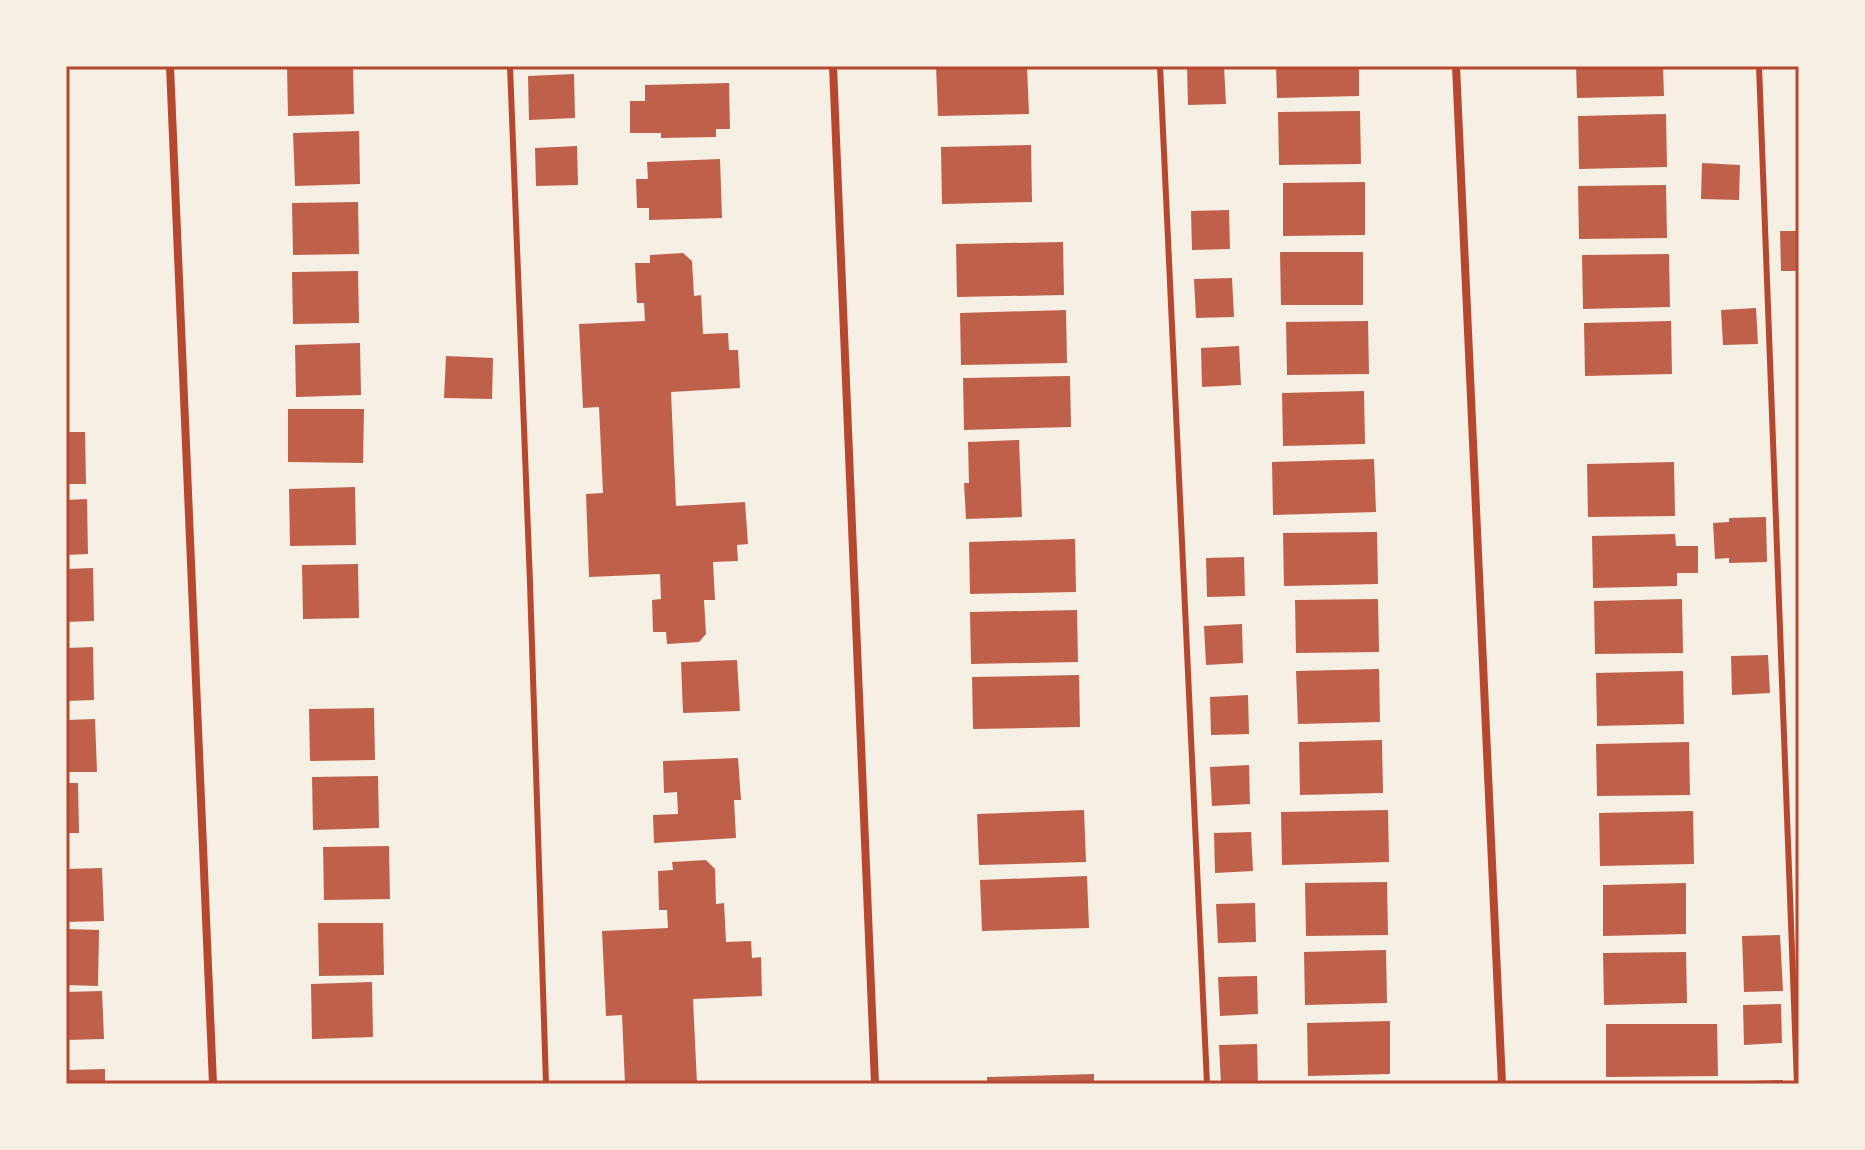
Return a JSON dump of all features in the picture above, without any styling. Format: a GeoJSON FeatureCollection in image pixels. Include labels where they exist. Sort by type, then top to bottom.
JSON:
{"type":"FeatureCollection","features":[{"type":"Feature","properties":{"kind":"street"},"geometry":{"type":"LineString","coordinates":[[170,66],[213,1084]]}},
{"type":"Feature","properties":{"kind":"street"},"geometry":{"type":"LineString","coordinates":[[833,66],[875,1084]]}},
{"type":"Feature","properties":{"kind":"street"},"geometry":{"type":"LineString","coordinates":[[1456,66],[1502,1084]]}},
{"type":"Feature","properties":{"kind":"lane"},"geometry":{"type":"LineString","coordinates":[[510,66],[546,1084]]}},
{"type":"Feature","properties":{"kind":"lane"},"geometry":{"type":"LineString","coordinates":[[1160,66],[1207,1084]]}},
{"type":"Feature","properties":{"kind":"lane"},"geometry":{"type":"LineString","coordinates":[[1759,66],[1797,1084]]}},
{"type":"Feature","properties":{"kind":"building"},"geometry":{"type":"Polygon","coordinates":[[[287,66],[353,66],[354,114],[288,116],[287,66]]]}},
{"type":"Feature","properties":{"kind":"building"},"geometry":{"type":"Polygon","coordinates":[[[936,66],[1027,66],[1029,114],[938,116],[936,66]]]}},
{"type":"Feature","properties":{"kind":"building"},"geometry":{"type":"Polygon","coordinates":[[[1224,66],[1226,104],[1188,105],[1187,67],[1224,66]]]}},
{"type":"Feature","properties":{"kind":"building"},"geometry":{"type":"Polygon","coordinates":[[[1276,66],[1359,66],[1359,96],[1277,98],[1276,66]]]}},
{"type":"Feature","properties":{"kind":"building"},"geometry":{"type":"Polygon","coordinates":[[[1576,66],[1663,66],[1664,96],[1577,98],[1576,66]]]}},
{"type":"Feature","properties":{"kind":"building"},"geometry":{"type":"Polygon","coordinates":[[[574,74],[575,118],[529,120],[528,76],[574,74]]]}},
{"type":"Feature","properties":{"kind":"building"},"geometry":{"type":"Polygon","coordinates":[[[729,83],[730,129],[716,129],[716,137],[661,138],[661,133],[630,133],[630,101],[645,101],[645,85],[729,83]]]}},
{"type":"Feature","properties":{"kind":"building"},"geometry":{"type":"Polygon","coordinates":[[[1360,111],[1361,164],[1279,165],[1278,112],[1360,111]]]}},
{"type":"Feature","properties":{"kind":"building"},"geometry":{"type":"Polygon","coordinates":[[[1666,114],[1667,167],[1579,169],[1578,116],[1666,114]]]}},
{"type":"Feature","properties":{"kind":"building"},"geometry":{"type":"Polygon","coordinates":[[[359,131],[360,184],[295,186],[293,133],[359,131]]]}},
{"type":"Feature","properties":{"kind":"building"},"geometry":{"type":"Polygon","coordinates":[[[1031,145],[1032,202],[942,204],[941,147],[1031,145]]]}},
{"type":"Feature","properties":{"kind":"building"},"geometry":{"type":"Polygon","coordinates":[[[577,146],[578,185],[536,186],[535,148],[577,146]]]}},
{"type":"Feature","properties":{"kind":"building"},"geometry":{"type":"Polygon","coordinates":[[[720,159],[722,218],[649,220],[649,208],[637,208],[636,179],[648,179],[647,162],[720,159]]]}},
{"type":"Feature","properties":{"kind":"building"},"geometry":{"type":"Polygon","coordinates":[[[1702,163],[1740,165],[1739,200],[1701,199],[1702,163]]]}},
{"type":"Feature","properties":{"kind":"building"},"geometry":{"type":"Polygon","coordinates":[[[1365,182],[1365,235],[1283,236],[1283,183],[1365,182]]]}},
{"type":"Feature","properties":{"kind":"building"},"geometry":{"type":"Polygon","coordinates":[[[1666,185],[1667,238],[1579,239],[1578,186],[1666,185]]]}},
{"type":"Feature","properties":{"kind":"building"},"geometry":{"type":"Polygon","coordinates":[[[358,202],[359,254],[293,255],[292,203],[358,202]]]}},
{"type":"Feature","properties":{"kind":"building"},"geometry":{"type":"Polygon","coordinates":[[[1229,210],[1230,249],[1192,250],[1191,211],[1229,210]]]}},
{"type":"Feature","properties":{"kind":"building"},"geometry":{"type":"Polygon","coordinates":[[[1780,231],[1799,231],[1799,271],[1781,271],[1780,231]]]}},
{"type":"Feature","properties":{"kind":"building"},"geometry":{"type":"Polygon","coordinates":[[[1063,242],[1064,295],[957,297],[956,244],[1063,242]]]}},
{"type":"Feature","properties":{"kind":"building"},"geometry":{"type":"Polygon","coordinates":[[[1280,252],[1363,252],[1363,305],[1281,305],[1280,252]]]}},
{"type":"Feature","properties":{"kind":"building"},"geometry":{"type":"Polygon","coordinates":[[[683,253],[692,261],[694,296],[701,295],[703,334],[728,333],[729,350],[738,350],[740,388],[671,392],[676,506],[745,502],[748,544],[737,545],[738,561],[713,562],[715,600],[704,600],[706,634],[699,642],[667,644],[666,632],[653,632],[652,600],[661,599],[660,574],[589,577],[586,494],[603,493],[599,407],[583,408],[579,324],[645,321],[644,303],[637,303],[635,263],[650,263],[650,255],[683,253]]]}},
{"type":"Feature","properties":{"kind":"building"},"geometry":{"type":"Polygon","coordinates":[[[1669,254],[1670,307],[1583,309],[1582,255],[1669,254]]]}},
{"type":"Feature","properties":{"kind":"building"},"geometry":{"type":"Polygon","coordinates":[[[358,271],[359,323],[293,324],[292,272],[358,271]]]}},
{"type":"Feature","properties":{"kind":"building"},"geometry":{"type":"Polygon","coordinates":[[[1232,278],[1234,317],[1196,318],[1194,279],[1232,278]]]}},
{"type":"Feature","properties":{"kind":"building"},"geometry":{"type":"Polygon","coordinates":[[[1756,308],[1758,344],[1723,345],[1721,310],[1756,308]]]}},
{"type":"Feature","properties":{"kind":"building"},"geometry":{"type":"Polygon","coordinates":[[[1066,310],[1067,363],[961,365],[960,313],[1066,310]]]}},
{"type":"Feature","properties":{"kind":"building"},"geometry":{"type":"Polygon","coordinates":[[[1368,321],[1369,374],[1287,375],[1286,322],[1368,321]]]}},
{"type":"Feature","properties":{"kind":"building"},"geometry":{"type":"Polygon","coordinates":[[[1671,321],[1672,374],[1585,376],[1584,323],[1671,321]]]}},
{"type":"Feature","properties":{"kind":"building"},"geometry":{"type":"Polygon","coordinates":[[[360,343],[361,395],[296,397],[295,345],[360,343]]]}},
{"type":"Feature","properties":{"kind":"building"},"geometry":{"type":"Polygon","coordinates":[[[1239,346],[1241,385],[1202,387],[1201,348],[1239,346]]]}},
{"type":"Feature","properties":{"kind":"building"},"geometry":{"type":"Polygon","coordinates":[[[446,356],[493,358],[492,399],[444,398],[446,356]]]}},
{"type":"Feature","properties":{"kind":"building"},"geometry":{"type":"Polygon","coordinates":[[[1070,376],[1071,427],[964,430],[963,378],[1070,376]]]}},
{"type":"Feature","properties":{"kind":"building"},"geometry":{"type":"Polygon","coordinates":[[[1364,391],[1365,444],[1283,446],[1282,393],[1364,391]]]}},
{"type":"Feature","properties":{"kind":"building"},"geometry":{"type":"Polygon","coordinates":[[[288,409],[364,409],[363,463],[288,462],[288,409]]]}},
{"type":"Feature","properties":{"kind":"building"},"geometry":{"type":"Polygon","coordinates":[[[66,432],[85,432],[86,484],[66,484],[66,432]]]}},
{"type":"Feature","properties":{"kind":"building"},"geometry":{"type":"Polygon","coordinates":[[[1019,440],[1022,517],[966,519],[964,483],[969,483],[968,442],[1019,440]]]}},
{"type":"Feature","properties":{"kind":"building"},"geometry":{"type":"Polygon","coordinates":[[[1374,459],[1376,512],[1273,515],[1272,462],[1374,459]]]}},
{"type":"Feature","properties":{"kind":"building"},"geometry":{"type":"Polygon","coordinates":[[[1674,462],[1675,516],[1588,517],[1587,464],[1674,462]]]}},
{"type":"Feature","properties":{"kind":"building"},"geometry":{"type":"Polygon","coordinates":[[[355,487],[356,545],[290,546],[289,489],[355,487]]]}},
{"type":"Feature","properties":{"kind":"building"},"geometry":{"type":"Polygon","coordinates":[[[87,499],[88,554],[66,555],[66,500],[87,499]]]}},
{"type":"Feature","properties":{"kind":"building"},"geometry":{"type":"Polygon","coordinates":[[[1766,517],[1767,562],[1729,563],[1729,558],[1715,559],[1713,523],[1729,522],[1729,518],[1766,517]]]}},
{"type":"Feature","properties":{"kind":"building"},"geometry":{"type":"Polygon","coordinates":[[[1377,532],[1378,584],[1284,586],[1283,533],[1377,532]]]}},
{"type":"Feature","properties":{"kind":"building"},"geometry":{"type":"Polygon","coordinates":[[[1675,534],[1676,546],[1698,546],[1698,573],[1677,573],[1677,586],[1593,588],[1592,536],[1675,534]]]}},
{"type":"Feature","properties":{"kind":"building"},"geometry":{"type":"Polygon","coordinates":[[[1075,539],[1076,592],[970,594],[969,542],[1075,539]]]}},
{"type":"Feature","properties":{"kind":"building"},"geometry":{"type":"Polygon","coordinates":[[[1244,557],[1245,596],[1207,597],[1206,558],[1244,557]]]}},
{"type":"Feature","properties":{"kind":"building"},"geometry":{"type":"Polygon","coordinates":[[[358,564],[359,618],[303,619],[302,565],[358,564]]]}},
{"type":"Feature","properties":{"kind":"building"},"geometry":{"type":"Polygon","coordinates":[[[93,568],[94,621],[66,622],[66,569],[93,568]]]}},
{"type":"Feature","properties":{"kind":"building"},"geometry":{"type":"Polygon","coordinates":[[[1378,599],[1379,652],[1296,653],[1295,600],[1378,599]]]}},
{"type":"Feature","properties":{"kind":"building"},"geometry":{"type":"Polygon","coordinates":[[[1682,599],[1683,653],[1595,654],[1594,601],[1682,599]]]}},
{"type":"Feature","properties":{"kind":"building"},"geometry":{"type":"Polygon","coordinates":[[[1077,610],[1078,662],[971,664],[970,612],[1077,610]]]}},
{"type":"Feature","properties":{"kind":"building"},"geometry":{"type":"Polygon","coordinates":[[[1242,624],[1243,663],[1206,665],[1204,626],[1242,624]]]}},
{"type":"Feature","properties":{"kind":"building"},"geometry":{"type":"Polygon","coordinates":[[[93,647],[94,700],[66,701],[66,648],[93,647]]]}},
{"type":"Feature","properties":{"kind":"building"},"geometry":{"type":"Polygon","coordinates":[[[1768,655],[1770,693],[1732,695],[1731,656],[1768,655]]]}},
{"type":"Feature","properties":{"kind":"building"},"geometry":{"type":"Polygon","coordinates":[[[737,660],[740,711],[683,713],[681,662],[737,660]]]}},
{"type":"Feature","properties":{"kind":"building"},"geometry":{"type":"Polygon","coordinates":[[[1379,669],[1380,722],[1298,724],[1296,671],[1379,669]]]}},
{"type":"Feature","properties":{"kind":"building"},"geometry":{"type":"Polygon","coordinates":[[[1683,671],[1684,724],[1597,726],[1596,673],[1683,671]]]}},
{"type":"Feature","properties":{"kind":"building"},"geometry":{"type":"Polygon","coordinates":[[[1079,675],[1080,727],[973,729],[972,677],[1079,675]]]}},
{"type":"Feature","properties":{"kind":"building"},"geometry":{"type":"Polygon","coordinates":[[[1248,695],[1249,734],[1211,735],[1210,697],[1248,695]]]}},
{"type":"Feature","properties":{"kind":"building"},"geometry":{"type":"Polygon","coordinates":[[[374,708],[375,760],[310,761],[309,709],[374,708]]]}},
{"type":"Feature","properties":{"kind":"building"},"geometry":{"type":"Polygon","coordinates":[[[95,719],[97,772],[66,772],[66,720],[95,719]]]}},
{"type":"Feature","properties":{"kind":"building"},"geometry":{"type":"Polygon","coordinates":[[[1382,740],[1383,793],[1300,795],[1299,742],[1382,740]]]}},
{"type":"Feature","properties":{"kind":"building"},"geometry":{"type":"Polygon","coordinates":[[[1689,742],[1690,795],[1597,796],[1596,744],[1689,742]]]}},
{"type":"Feature","properties":{"kind":"building"},"geometry":{"type":"Polygon","coordinates":[[[738,758],[741,800],[734,800],[736,838],[654,843],[653,815],[678,814],[677,792],[664,793],[663,761],[738,758]]]}},
{"type":"Feature","properties":{"kind":"building"},"geometry":{"type":"Polygon","coordinates":[[[1249,765],[1250,804],[1212,806],[1210,767],[1249,765]]]}},
{"type":"Feature","properties":{"kind":"building"},"geometry":{"type":"Polygon","coordinates":[[[378,776],[379,828],[313,830],[312,777],[378,776]]]}},
{"type":"Feature","properties":{"kind":"building"},"geometry":{"type":"Polygon","coordinates":[[[66,783],[78,783],[79,833],[66,833],[66,783]]]}},
{"type":"Feature","properties":{"kind":"building"},"geometry":{"type":"Polygon","coordinates":[[[1084,810],[1086,862],[979,865],[977,814],[1084,810]]]}},
{"type":"Feature","properties":{"kind":"building"},"geometry":{"type":"Polygon","coordinates":[[[1388,810],[1389,862],[1282,865],[1281,812],[1388,810]]]}},
{"type":"Feature","properties":{"kind":"building"},"geometry":{"type":"Polygon","coordinates":[[[1693,811],[1694,864],[1600,866],[1599,813],[1693,811]]]}},
{"type":"Feature","properties":{"kind":"building"},"geometry":{"type":"Polygon","coordinates":[[[1251,832],[1253,871],[1215,873],[1214,833],[1251,832]]]}},
{"type":"Feature","properties":{"kind":"building"},"geometry":{"type":"Polygon","coordinates":[[[389,846],[390,899],[324,900],[323,847],[389,846]]]}},
{"type":"Feature","properties":{"kind":"building"},"geometry":{"type":"Polygon","coordinates":[[[706,860],[715,869],[716,904],[724,903],[726,942],[751,941],[752,958],[761,957],[762,996],[693,999],[697,1084],[625,1084],[622,1015],[606,1016],[602,931],[668,928],[667,910],[659,910],[658,871],[673,870],[672,862],[706,860]]]}},
{"type":"Feature","properties":{"kind":"building"},"geometry":{"type":"Polygon","coordinates":[[[102,868],[104,921],[66,922],[66,869],[102,868]]]}},
{"type":"Feature","properties":{"kind":"building"},"geometry":{"type":"Polygon","coordinates":[[[1087,876],[1089,928],[982,931],[980,880],[1087,876]]]}},
{"type":"Feature","properties":{"kind":"building"},"geometry":{"type":"Polygon","coordinates":[[[1387,882],[1388,935],[1306,936],[1305,883],[1387,882]]]}},
{"type":"Feature","properties":{"kind":"building"},"geometry":{"type":"Polygon","coordinates":[[[1686,883],[1686,934],[1603,936],[1603,885],[1686,883]]]}},
{"type":"Feature","properties":{"kind":"building"},"geometry":{"type":"Polygon","coordinates":[[[1255,903],[1256,942],[1218,943],[1216,904],[1255,903]]]}},
{"type":"Feature","properties":{"kind":"building"},"geometry":{"type":"Polygon","coordinates":[[[318,923],[383,923],[384,975],[319,976],[318,923]]]}},
{"type":"Feature","properties":{"kind":"building"},"geometry":{"type":"Polygon","coordinates":[[[66,929],[99,930],[98,986],[66,985],[66,929]]]}},
{"type":"Feature","properties":{"kind":"building"},"geometry":{"type":"Polygon","coordinates":[[[1780,935],[1783,991],[1744,992],[1742,936],[1780,935]]]}},
{"type":"Feature","properties":{"kind":"building"},"geometry":{"type":"Polygon","coordinates":[[[1386,950],[1387,1003],[1305,1005],[1304,952],[1386,950]]]}},
{"type":"Feature","properties":{"kind":"building"},"geometry":{"type":"Polygon","coordinates":[[[1686,952],[1687,1003],[1604,1005],[1603,953],[1686,952]]]}},
{"type":"Feature","properties":{"kind":"building"},"geometry":{"type":"Polygon","coordinates":[[[1257,976],[1258,1014],[1220,1016],[1218,977],[1257,976]]]}},
{"type":"Feature","properties":{"kind":"building"},"geometry":{"type":"Polygon","coordinates":[[[372,982],[373,1037],[312,1039],[311,984],[372,982]]]}},
{"type":"Feature","properties":{"kind":"building"},"geometry":{"type":"Polygon","coordinates":[[[102,991],[104,1039],[66,1040],[66,992],[102,991]]]}},
{"type":"Feature","properties":{"kind":"building"},"geometry":{"type":"Polygon","coordinates":[[[1781,1004],[1782,1043],[1744,1045],[1743,1005],[1781,1004]]]}},
{"type":"Feature","properties":{"kind":"building"},"geometry":{"type":"Polygon","coordinates":[[[1390,1021],[1390,1074],[1308,1076],[1307,1023],[1390,1021]]]}},
{"type":"Feature","properties":{"kind":"building"},"geometry":{"type":"Polygon","coordinates":[[[1606,1024],[1717,1024],[1718,1076],[1606,1077],[1606,1024]]]}},
{"type":"Feature","properties":{"kind":"building"},"geometry":{"type":"Polygon","coordinates":[[[1257,1044],[1258,1083],[1221,1084],[1219,1045],[1257,1044]]]}},
{"type":"Feature","properties":{"kind":"building"},"geometry":{"type":"Polygon","coordinates":[[[105,1069],[105,1084],[66,1084],[66,1070],[105,1069]]]}},
{"type":"Feature","properties":{"kind":"building"},"geometry":{"type":"Polygon","coordinates":[[[1094,1074],[1094,1084],[987,1084],[987,1077],[1094,1074]]]}},
{"type":"Feature","properties":{"kind":"building"},"geometry":{"type":"Polygon","coordinates":[[[1783,1080],[1783,1084],[1750,1084],[1750,1081],[1783,1080]]]}}]}
